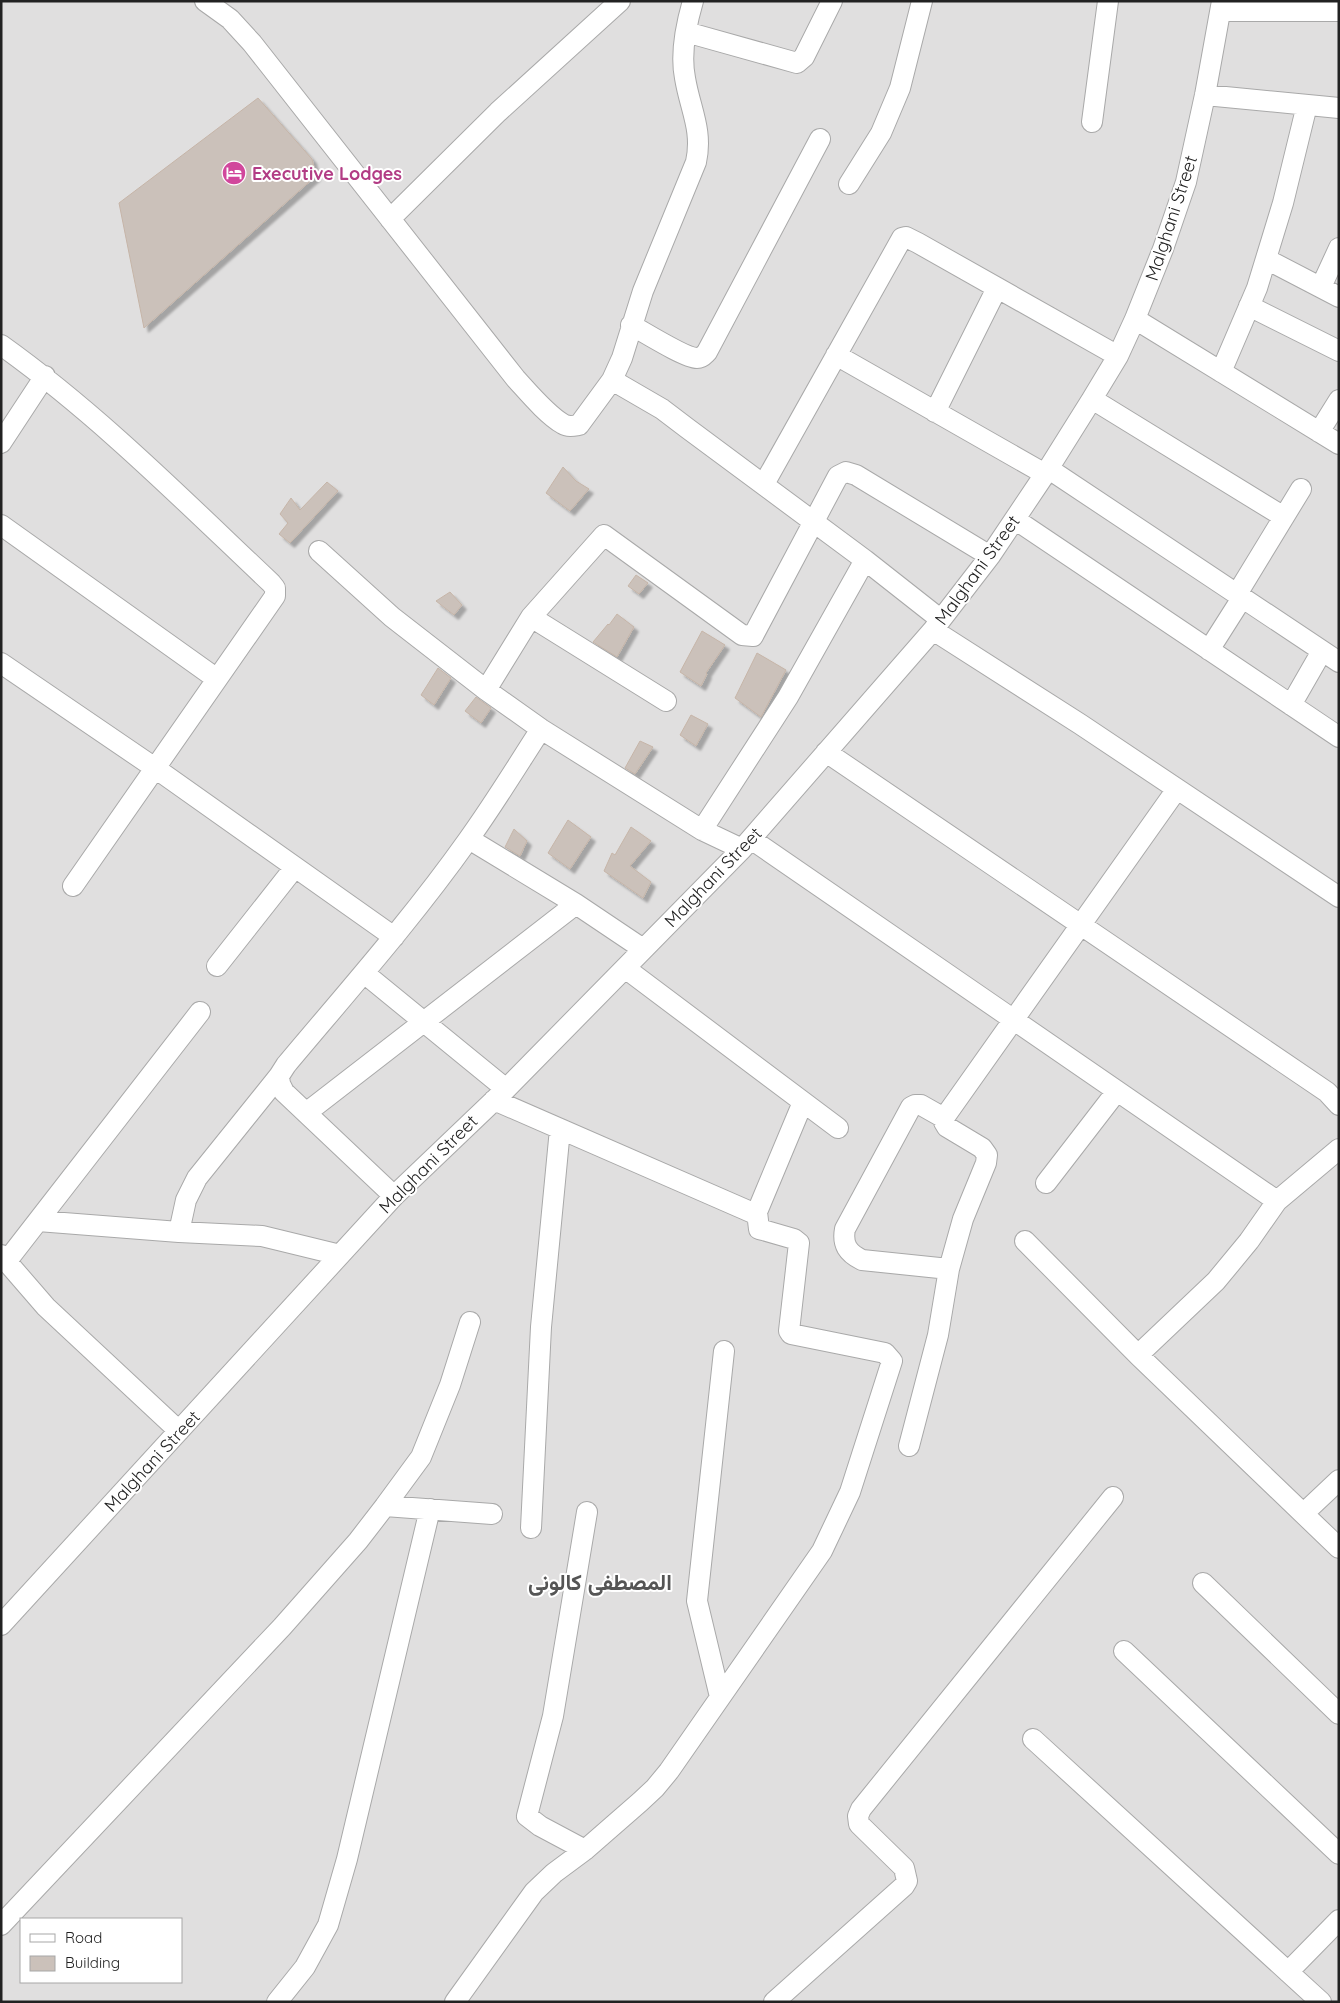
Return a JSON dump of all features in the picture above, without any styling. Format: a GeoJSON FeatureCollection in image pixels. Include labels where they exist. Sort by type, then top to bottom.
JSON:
{"type":"FeatureCollection","features":[{"type":"Feature","properties":{"kind":"street"},"geometry":{"type":"LineString","coordinates":[[205,1],[230,19],[252,43],[516,379],[537,402],[563,424],[570,427],[579,425],[612,380],[622,358],[631,325],[696,162],[700,145],[684,77],[683,56],[693,1]]}},
{"type":"Feature","properties":{"kind":"street"},"geometry":{"type":"LineString","coordinates":[[390,219],[498,112],[620,1]]}},
{"type":"Feature","properties":{"kind":"street"},"geometry":{"type":"LineString","coordinates":[[686,32],[797,63],[804,56],[832,1]]}},
{"type":"Feature","properties":{"kind":"street"},"geometry":{"type":"LineString","coordinates":[[849,184],[881,133],[898,95],[922,1]]}},
{"type":"Feature","properties":{"kind":"street"},"geometry":{"type":"LineString","coordinates":[[1092,122],[1108,1]]}},
{"type":"Feature","properties":{"kind":"street"},"geometry":{"type":"LineString","coordinates":[[1221,6],[1339,11]]}},
{"type":"Feature","properties":{"kind":"street","name":"Malghani Street"},"geometry":{"type":"LineString","coordinates":[[1,1625],[394,1196],[500,1094],[746,844],[937,625],[990,556],[1016,520],[1092,399],[1118,356],[1136,319],[1186,182],[1205,96],[1221,6]]}},
{"type":"Feature","properties":{"kind":"street"},"geometry":{"type":"LineString","coordinates":[[1205,96],[1339,108]]}},
{"type":"Feature","properties":{"kind":"street"},"geometry":{"type":"LineString","coordinates":[[1221,372],[1249,306],[1266,259],[1283,203],[1307,105]]}},
{"type":"Feature","properties":{"kind":"street"},"geometry":{"type":"LineString","coordinates":[[631,325],[687,355],[698,358],[703,356],[707,352],[820,139]]}},
{"type":"Feature","properties":{"kind":"street"},"geometry":{"type":"LineString","coordinates":[[764,484],[902,238],[906,237],[918,243],[1118,356]]}},
{"type":"Feature","properties":{"kind":"street"},"geometry":{"type":"LineString","coordinates":[[1320,288],[1339,248]]}},
{"type":"Feature","properties":{"kind":"street"},"geometry":{"type":"LineString","coordinates":[[1266,259],[1339,297]]}},
{"type":"Feature","properties":{"kind":"street"},"geometry":{"type":"LineString","coordinates":[[935,412],[997,288]]}},
{"type":"Feature","properties":{"kind":"street"},"geometry":{"type":"LineString","coordinates":[[1249,306],[1339,351]]}},
{"type":"Feature","properties":{"kind":"street"},"geometry":{"type":"LineString","coordinates":[[1136,319],[1339,444]]}},
{"type":"Feature","properties":{"kind":"street"},"geometry":{"type":"LineString","coordinates":[[1,345],[44,376],[91,414],[275,588],[275,596],[73,886]]}},
{"type":"Feature","properties":{"kind":"street"},"geometry":{"type":"LineString","coordinates":[[836,355],[935,412],[1047,472],[1339,662]]}},
{"type":"Feature","properties":{"kind":"street"},"geometry":{"type":"LineString","coordinates":[[1,443],[44,376]]}},
{"type":"Feature","properties":{"kind":"street"},"geometry":{"type":"LineString","coordinates":[[612,380],[662,409],[865,560],[937,625],[1080,724],[1339,897]]}},
{"type":"Feature","properties":{"kind":"street"},"geometry":{"type":"LineString","coordinates":[[1092,399],[1284,517]]}},
{"type":"Feature","properties":{"kind":"street"},"geometry":{"type":"LineString","coordinates":[[1319,432],[1339,400]]}},
{"type":"Feature","properties":{"kind":"street"},"geometry":{"type":"LineString","coordinates":[[486,690],[531,617],[604,535],[742,635],[753,636],[838,476],[846,472],[856,475],[990,556]]}},
{"type":"Feature","properties":{"kind":"street"},"geometry":{"type":"LineString","coordinates":[[1209,650],[1301,489]]}},
{"type":"Feature","properties":{"kind":"street"},"geometry":{"type":"LineString","coordinates":[[1016,520],[1339,737]]}},
{"type":"Feature","properties":{"kind":"street"},"geometry":{"type":"LineString","coordinates":[[1,525],[217,679]]}},
{"type":"Feature","properties":{"kind":"street"},"geometry":{"type":"LineString","coordinates":[[320,551],[392,617],[486,690],[541,729],[702,830],[746,844],[1013,1019],[1277,1201]]}},
{"type":"Feature","properties":{"kind":"street"},"geometry":{"type":"LineString","coordinates":[[702,830],[788,697],[865,560]]}},
{"type":"Feature","properties":{"kind":"street"},"geometry":{"type":"LineString","coordinates":[[531,617],[666,701]]}},
{"type":"Feature","properties":{"kind":"street"},"geometry":{"type":"LineString","coordinates":[[1291,705],[1322,651]]}},
{"type":"Feature","properties":{"kind":"street"},"geometry":{"type":"LineString","coordinates":[[1,663],[155,768],[394,937]]}},
{"type":"Feature","properties":{"kind":"street"},"geometry":{"type":"LineString","coordinates":[[179,1232],[186,1200],[197,1178],[286,1065],[394,937],[469,839],[541,729]]}},
{"type":"Feature","properties":{"kind":"street"},"geometry":{"type":"LineString","coordinates":[[826,752],[1327,1092],[1339,1105]]}},
{"type":"Feature","properties":{"kind":"street"},"geometry":{"type":"LineString","coordinates":[[944,1118],[1079,924],[1177,789]]}},
{"type":"Feature","properties":{"kind":"street"},"geometry":{"type":"LineString","coordinates":[[469,839],[576,904],[643,949]]}},
{"type":"Feature","properties":{"kind":"street"},"geometry":{"type":"LineString","coordinates":[[217,966],[295,866]]}},
{"type":"Feature","properties":{"kind":"street"},"geometry":{"type":"LineString","coordinates":[[306,1113],[576,904]]}},
{"type":"Feature","properties":{"kind":"street"},"geometry":{"type":"LineString","coordinates":[[625,968],[838,1128]]}},
{"type":"Feature","properties":{"kind":"street"},"geometry":{"type":"LineString","coordinates":[[364,973],[424,1021],[500,1094],[560,1130],[753,1214],[757,1212]]}},
{"type":"Feature","properties":{"kind":"street"},"geometry":{"type":"LineString","coordinates":[[179,1431],[46,1307],[4,1259],[38,1221],[200,1012]]}},
{"type":"Feature","properties":{"kind":"street"},"geometry":{"type":"LineString","coordinates":[[279,1076],[284,1092],[394,1196]]}},
{"type":"Feature","properties":{"kind":"street"},"geometry":{"type":"LineString","coordinates":[[1046,1183],[1117,1091]]}},
{"type":"Feature","properties":{"kind":"street"},"geometry":{"type":"LineString","coordinates":[[455,2002],[534,1892],[656,1788],[822,1550],[850,1492],[892,1361],[885,1353],[791,1334],[789,1331],[799,1243],[794,1239],[760,1228],[757,1212],[804,1102]]}},
{"type":"Feature","properties":{"kind":"street"},"geometry":{"type":"LineString","coordinates":[[910,1446],[938,1335],[949,1269],[963,1219],[986,1163],[987,1154],[982,1148],[947,1127],[944,1118],[921,1105],[915,1105],[911,1107],[845,1229],[843,1238],[846,1248],[853,1256],[862,1260],[949,1269]]}},
{"type":"Feature","properties":{"kind":"street"},"geometry":{"type":"LineString","coordinates":[[531,1528],[541,1326],[560,1130]]}},
{"type":"Feature","properties":{"kind":"street"},"geometry":{"type":"LineString","coordinates":[[1138,1355],[1216,1281],[1249,1241],[1277,1201],[1339,1149]]}},
{"type":"Feature","properties":{"kind":"street"},"geometry":{"type":"LineString","coordinates":[[38,1221],[179,1232],[262,1236],[340,1255]]}},
{"type":"Feature","properties":{"kind":"street"},"geometry":{"type":"LineString","coordinates":[[1026,1241],[1138,1355],[1339,1548]]}},
{"type":"Feature","properties":{"kind":"street"},"geometry":{"type":"LineString","coordinates":[[1,1924],[275,1634],[358,1541],[421,1457],[450,1385],[470,1322]]}},
{"type":"Feature","properties":{"kind":"street"},"geometry":{"type":"LineString","coordinates":[[720,1698],[697,1601],[724,1351]]}},
{"type":"Feature","properties":{"kind":"street"},"geometry":{"type":"LineString","coordinates":[[1304,1513],[1339,1480]]}},
{"type":"Feature","properties":{"kind":"street"},"geometry":{"type":"LineString","coordinates":[[774,2002],[904,1886],[906,1881],[904,1868],[859,1824],[858,1816],[861,1809],[1113,1497]]}},
{"type":"Feature","properties":{"kind":"street"},"geometry":{"type":"LineString","coordinates":[[385,1506],[492,1514]]}},
{"type":"Feature","properties":{"kind":"street"},"geometry":{"type":"LineString","coordinates":[[277,2002],[305,1967],[328,1925],[347,1859],[430,1509]]}},
{"type":"Feature","properties":{"kind":"street"},"geometry":{"type":"LineString","coordinates":[[585,1850],[540,1826],[527,1816],[553,1716],[587,1512]]}},
{"type":"Feature","properties":{"kind":"street"},"geometry":{"type":"LineString","coordinates":[[1203,1583],[1339,1714]]}},
{"type":"Feature","properties":{"kind":"street"},"geometry":{"type":"LineString","coordinates":[[1124,1652],[1339,1854]]}},
{"type":"Feature","properties":{"kind":"street"},"geometry":{"type":"LineString","coordinates":[[1033,1739],[1321,2002]]}},
{"type":"Feature","properties":{"kind":"street"},"geometry":{"type":"LineString","coordinates":[[1288,1972],[1339,1920]]}},
{"type":"Feature","properties":{"kind":"shaded area"},"geometry":{"type":"Polygon","coordinates":[[[1,1],[1339,1],[1339,2002],[1,2002],[1,1]]]}},
{"type":"Feature","properties":{"kind":"building"},"geometry":{"type":"Polygon","coordinates":[[[258,98],[312,159],[316,176],[144,328],[119,203],[258,98]]]}},
{"type":"Feature","properties":{"kind":"building"},"geometry":{"type":"Polygon","coordinates":[[[563,467],[576,481],[589,489],[570,511],[546,493],[563,467]]]}},
{"type":"Feature","properties":{"kind":"building"},"geometry":{"type":"Polygon","coordinates":[[[327,482],[338,491],[290,543],[279,534],[288,523],[280,514],[291,498],[300,510],[327,482]]]}},
{"type":"Feature","properties":{"kind":"building"},"geometry":{"type":"Polygon","coordinates":[[[636,575],[648,583],[639,594],[628,586],[636,575]]]}},
{"type":"Feature","properties":{"kind":"building"},"geometry":{"type":"Polygon","coordinates":[[[450,592],[462,605],[454,615],[436,601],[450,592]]]}},
{"type":"Feature","properties":{"kind":"building"},"geometry":{"type":"Polygon","coordinates":[[[617,614],[634,627],[617,657],[593,642],[617,614]]]}},
{"type":"Feature","properties":{"kind":"building"},"geometry":{"type":"Polygon","coordinates":[[[702,631],[725,645],[706,673],[701,686],[680,672],[702,631]]]}},
{"type":"Feature","properties":{"kind":"building"},"geometry":{"type":"Polygon","coordinates":[[[757,653],[786,670],[761,717],[735,698],[757,653]]]}},
{"type":"Feature","properties":{"kind":"building"},"geometry":{"type":"Polygon","coordinates":[[[438,668],[451,678],[434,705],[421,695],[438,668]]]}},
{"type":"Feature","properties":{"kind":"building"},"geometry":{"type":"Polygon","coordinates":[[[476,697],[491,708],[481,723],[465,711],[476,697]]]}},
{"type":"Feature","properties":{"kind":"building"},"geometry":{"type":"Polygon","coordinates":[[[691,715],[708,724],[696,746],[680,735],[691,715]]]}},
{"type":"Feature","properties":{"kind":"building"},"geometry":{"type":"Polygon","coordinates":[[[640,741],[653,747],[635,774],[625,768],[640,741]]]}},
{"type":"Feature","properties":{"kind":"building"},"geometry":{"type":"Polygon","coordinates":[[[568,820],[591,837],[570,869],[548,853],[568,820]]]}},
{"type":"Feature","properties":{"kind":"building"},"geometry":{"type":"Polygon","coordinates":[[[631,827],[651,841],[630,866],[651,882],[643,898],[604,871],[612,853],[615,855],[631,827]]]}},
{"type":"Feature","properties":{"kind":"building"},"geometry":{"type":"Polygon","coordinates":[[[514,829],[527,841],[520,856],[505,847],[514,829]]]}},
{"type":"Feature","properties":{"kind":"place","name":"Executive Lodges"},"geometry":{"type":"Point","coordinates":[234,173]}},
{"type":"Feature","properties":{"kind":"district","name":"المصطفی کالونی"},"geometry":{"type":"Point","coordinates":[600,1582]}}]}
